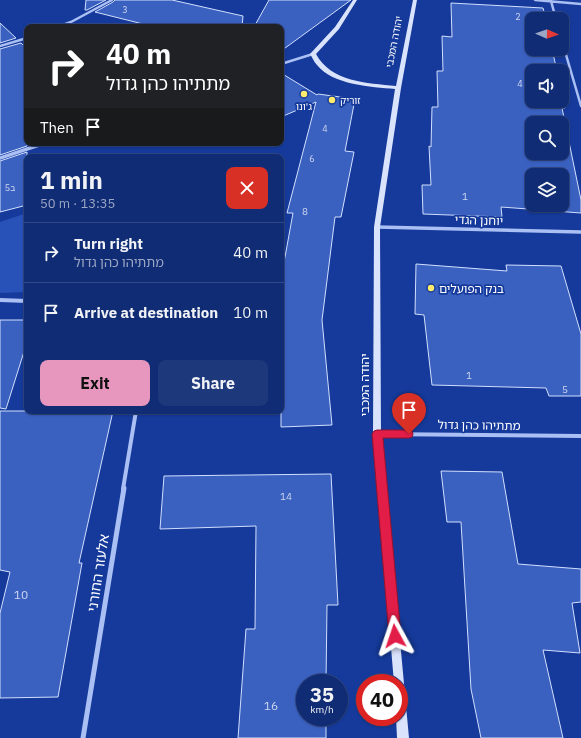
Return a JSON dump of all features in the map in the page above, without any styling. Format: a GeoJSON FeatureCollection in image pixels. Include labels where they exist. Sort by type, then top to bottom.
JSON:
{"type":"FeatureCollection","features":[{"type":"Feature","properties":{"kind":"street"},"geometry":{"type":"LineString","coordinates":[[65,24],[112,0]]}},
{"type":"Feature","properties":{"kind":"street"},"geometry":{"type":"LineString","coordinates":[[284,63],[312,54],[337,28],[355,0]]}},
{"type":"Feature","properties":{"kind":"street","name":"יהודה המכבי"},"geometry":{"type":"LineString","coordinates":[[398,674],[377,434],[377,227],[398,88],[414,0]]}},
{"type":"Feature","properties":{"kind":"street"},"geometry":{"type":"LineString","coordinates":[[535,0],[581,4]]}},
{"type":"Feature","properties":{"kind":"street"},"geometry":{"type":"LineString","coordinates":[[550,1],[554,12]]}},
{"type":"Feature","properties":{"kind":"street"},"geometry":{"type":"LineString","coordinates":[[0,46],[24,39]]}},
{"type":"Feature","properties":{"kind":"street"},"geometry":{"type":"LineString","coordinates":[[312,54],[315,62],[325,71],[357,83],[398,88]]}},
{"type":"Feature","properties":{"kind":"street"},"geometry":{"type":"LineString","coordinates":[[567,56],[581,106]]}},
{"type":"Feature","properties":{"kind":"street"},"geometry":{"type":"LineString","coordinates":[[0,158],[36,146]]}},
{"type":"Feature","properties":{"kind":"street","name":"יוחנן הגדי"},"geometry":{"type":"LineString","coordinates":[[377,227],[581,232]]}},
{"type":"Feature","properties":{"kind":"street"},"geometry":{"type":"LineString","coordinates":[[0,300],[24,301]]}},
{"type":"Feature","properties":{"kind":"street","name":"אלעזר החורני"},"geometry":{"type":"LineString","coordinates":[[83,738],[136,414]]}},
{"type":"Feature","properties":{"kind":"street","name":"מתתיהו כהן גדול"},"geometry":{"type":"LineString","coordinates":[[377,434],[581,436]]}},
{"type":"Feature","properties":{"kind":"street"},"geometry":{"type":"LineString","coordinates":[[403,726],[404,738]]}},
{"type":"Feature","properties":{"kind":"shaded area"},"geometry":{"type":"Polygon","coordinates":[[[24,214],[24,292],[0,293],[0,222],[24,214]]]}},
{"type":"Feature","properties":{"kind":"building"},"geometry":{"type":"Polygon","coordinates":[[[86,0],[106,0],[85,10],[86,0]]]}},
{"type":"Feature","properties":{"kind":"building"},"geometry":{"type":"Polygon","coordinates":[[[115,0],[172,0],[243,16],[242,24],[143,24],[95,12],[115,0]]]}},
{"type":"Feature","properties":{"kind":"building"},"geometry":{"type":"Polygon","coordinates":[[[269,0],[351,0],[284,49],[284,24],[256,24],[269,0]]]}},
{"type":"Feature","properties":{"kind":"building"},"geometry":{"type":"Polygon","coordinates":[[[451,3],[543,8],[544,12],[525,12],[525,56],[554,56],[555,64],[525,64],[525,108],[562,108],[564,116],[525,116],[525,160],[569,160],[569,142],[581,200],[581,213],[568,212],[569,212],[569,168],[525,168],[525,209],[501,207],[502,217],[423,214],[422,185],[431,185],[429,146],[431,147],[432,107],[438,107],[437,71],[443,71],[442,36],[452,37],[451,3]]]}},
{"type":"Feature","properties":{"kind":"building"},"geometry":{"type":"Polygon","coordinates":[[[0,23],[16,38],[0,43],[0,23]]]}},
{"type":"Feature","properties":{"kind":"building"},"geometry":{"type":"Polygon","coordinates":[[[21,43],[24,46],[24,146],[27,146],[0,155],[0,49],[21,43]]]}},
{"type":"Feature","properties":{"kind":"building"},"geometry":{"type":"Polygon","coordinates":[[[284,75],[317,95],[355,99],[345,151],[354,152],[341,217],[335,217],[322,320],[332,425],[281,427],[281,414],[284,414],[284,262],[293,213],[287,213],[316,102],[284,116],[284,75]]]}},
{"type":"Feature","properties":{"kind":"building"},"geometry":{"type":"Polygon","coordinates":[[[27,152],[27,154],[24,154],[24,206],[0,212],[0,161],[27,152]]]}},
{"type":"Feature","properties":{"kind":"building"},"geometry":{"type":"Polygon","coordinates":[[[416,264],[507,271],[506,265],[561,266],[581,334],[581,396],[549,396],[546,388],[432,385],[424,315],[415,314],[416,264]]]}},
{"type":"Feature","properties":{"kind":"building"},"geometry":{"type":"Polygon","coordinates":[[[0,320],[24,320],[24,352],[6,409],[0,408],[0,320]]]}},
{"type":"Feature","properties":{"kind":"building"},"geometry":{"type":"Polygon","coordinates":[[[0,411],[24,411],[24,414],[112,414],[79,563],[82,563],[58,697],[0,698],[0,613],[10,572],[0,570],[0,411]]]}},
{"type":"Feature","properties":{"kind":"building"},"geometry":{"type":"Polygon","coordinates":[[[441,471],[502,472],[518,564],[581,569],[581,602],[572,603],[580,653],[543,650],[563,738],[481,738],[471,689],[461,522],[447,522],[441,471]]]}},
{"type":"Feature","properties":{"kind":"building"},"geometry":{"type":"Polygon","coordinates":[[[331,474],[338,605],[327,605],[326,674],[296,674],[296,726],[326,726],[326,738],[238,738],[246,629],[255,629],[256,526],[160,529],[164,476],[331,474]]]}},
{"type":"Feature","properties":{"kind":"place","name":"ג'ונו"},"geometry":{"type":"Point","coordinates":[304,94]}},
{"type":"Feature","properties":{"kind":"place","name":"זוריק"},"geometry":{"type":"Point","coordinates":[332,100]}},
{"type":"Feature","properties":{"kind":"place","name":"בנק הפועלים"},"geometry":{"type":"Point","coordinates":[431,288]}},
{"type":"Feature","properties":{"kind":"route"},"geometry":{"type":"LineString","coordinates":[[395,636],[377,434],[409,434]]}}]}
